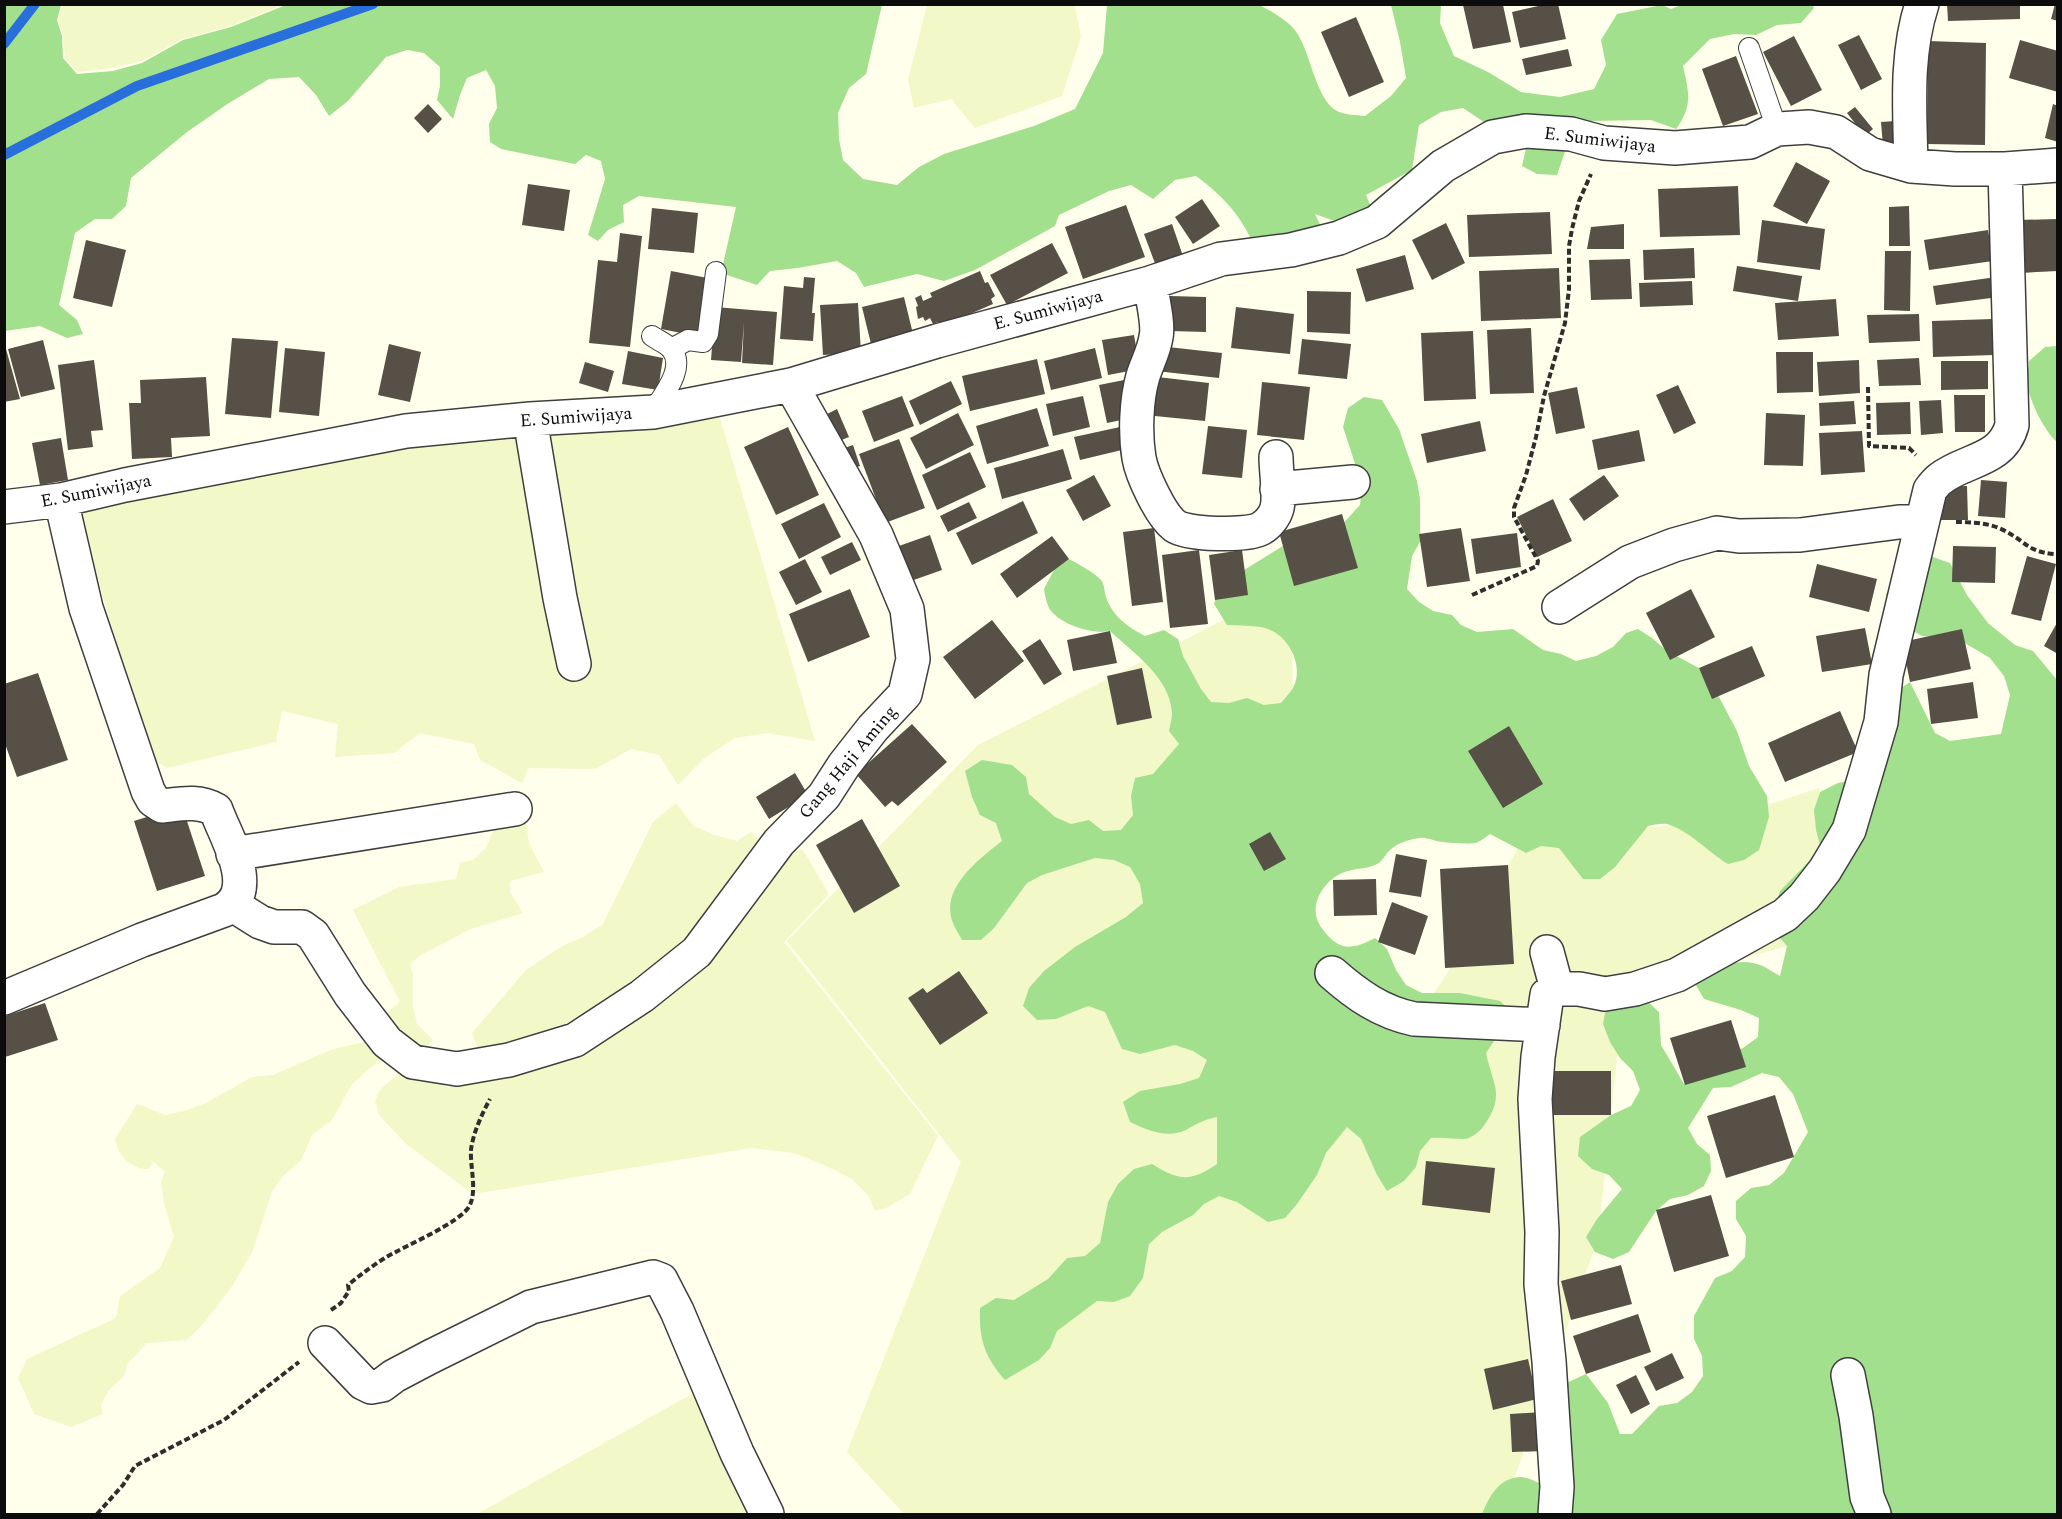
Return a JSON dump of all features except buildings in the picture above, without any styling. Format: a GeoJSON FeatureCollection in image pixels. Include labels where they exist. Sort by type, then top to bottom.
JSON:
{"type":"FeatureCollection","features":[{"type":"Feature","properties":{"kind":"street"},"geometry":{"type":"LineString","coordinates":[[1911,166],[1910,69],[1922,4]]}},
{"type":"Feature","properties":{"kind":"street","name":"E. Sumiwijaya"},"geometry":{"type":"LineString","coordinates":[[4,507],[61,500],[125,485],[406,431],[531,419],[653,412],[791,385],[937,341],[1150,283],[1221,259],[1291,250],[1349,234],[1377,222],[1443,166],[1493,137],[1526,131],[1571,134],[1604,143],[1675,148],[1750,142],[1777,129],[1809,127],[1836,132],[1870,154],[1911,166],[2005,169],[2058,165]]}},
{"type":"Feature","properties":{"kind":"street"},"geometry":{"type":"LineString","coordinates":[[1555,1515],[1557,1487],[1549,1361],[1541,1284],[1542,1232],[1535,1099],[1547,996],[1557,988],[1605,994],[1635,989],[1677,975],[1785,915],[1804,897],[1825,870],[1849,830],[1881,722],[1886,675],[1930,490],[1940,479],[1996,451],[2009,438],[2012,425],[2005,169]]}},
{"type":"Feature","properties":{"kind":"street"},"geometry":{"type":"LineString","coordinates":[[1150,283],[1157,335],[1143,376],[1139,397],[1137,413],[1139,459],[1149,486],[1173,525],[1184,531],[1226,533],[1259,530],[1267,524],[1277,507],[1276,473],[1353,482]]}},
{"type":"Feature","properties":{"kind":"street","name":"Gang Haji Aming"},"geometry":{"type":"LineString","coordinates":[[233,905],[260,922],[274,927],[302,927],[313,935],[350,994],[387,1042],[413,1062],[456,1069],[509,1060],[575,1040],[642,996],[697,952],[779,842],[824,796],[844,765],[873,728],[905,694],[913,659],[907,609],[876,535],[791,385]]}},
{"type":"Feature","properties":{"kind":"street"},"geometry":{"type":"LineString","coordinates":[[531,419],[560,598],[574,664]]}},
{"type":"Feature","properties":{"kind":"street"},"geometry":{"type":"LineString","coordinates":[[4,998],[142,940],[224,910],[233,905],[238,897],[241,872],[216,810],[206,805],[193,803],[162,806],[153,800],[148,791],[86,608],[61,500]]}},
{"type":"Feature","properties":{"kind":"street"},"geometry":{"type":"LineString","coordinates":[[1559,607],[1630,562],[1717,533],[1739,536],[1800,535],[1899,522],[1922,522]]}},
{"type":"Feature","properties":{"kind":"street"},"geometry":{"type":"LineString","coordinates":[[233,854],[515,809]]}},
{"type":"Feature","properties":{"kind":"street"},"geometry":{"type":"LineString","coordinates":[[1547,952],[1557,988]]}},
{"type":"Feature","properties":{"kind":"street"},"geometry":{"type":"LineString","coordinates":[[1332,974],[1373,1005],[1397,1015],[1414,1019],[1543,1025]]}},
{"type":"Feature","properties":{"kind":"street"},"geometry":{"type":"LineString","coordinates":[[325,1343],[363,1383],[371,1388],[382,1385],[430,1357],[531,1307],[653,1277],[661,1280],[677,1311],[737,1453],[767,1515]]}},
{"type":"Feature","properties":{"kind":"street"},"geometry":{"type":"LineString","coordinates":[[1848,1375],[1867,1497],[1874,1515]]}},
{"type":"Feature","properties":{"kind":"lane"},"geometry":{"type":"LineString","coordinates":[[1749,48],[1777,129]]}},
{"type":"Feature","properties":{"kind":"lane"},"geometry":{"type":"LineString","coordinates":[[671,349],[688,340],[703,342],[708,334],[716,272]]}},
{"type":"Feature","properties":{"kind":"lane"},"geometry":{"type":"LineString","coordinates":[[652,336],[671,349],[676,362],[673,379],[653,412]]}},
{"type":"Feature","properties":{"kind":"path"},"geometry":{"type":"LineString","coordinates":[[1473,595],[1537,566],[1538,561],[1514,517],[1514,508],[1536,437],[1544,396],[1565,323],[1569,289],[1569,246],[1579,201],[1604,143]]}},
{"type":"Feature","properties":{"kind":"path"},"geometry":{"type":"LineString","coordinates":[[1868,387],[1869,446],[1909,448],[1940,479]]}},
{"type":"Feature","properties":{"kind":"path"},"geometry":{"type":"LineString","coordinates":[[1922,522],[1973,522],[1990,525],[2007,531],[2040,553],[2054,554]]}},
{"type":"Feature","properties":{"kind":"path"},"geometry":{"type":"LineString","coordinates":[[97,1515],[131,1475],[135,1466],[224,1420],[325,1343],[310,1323],[341,1303],[349,1291],[348,1285],[404,1247],[459,1217],[470,1205],[472,1194],[471,1148],[482,1115],[509,1060]]}},
{"type":"Feature","properties":{"kind":"green space"},"geometry":{"type":"Polygon","coordinates":[[[63,4],[282,5],[230,26],[182,39],[142,61],[113,68],[78,72],[65,58],[63,36],[58,19],[63,4]]]}},
{"type":"Feature","properties":{"kind":"green space"},"geometry":{"type":"Polygon","coordinates":[[[1684,4],[1812,4],[1814,8],[1801,23],[1777,25],[1756,35],[1734,34],[1710,39],[1683,66],[1688,99],[1685,113],[1676,129],[1651,120],[1587,121],[1569,140],[1557,175],[1537,174],[1522,166],[1529,135],[1510,123],[1484,122],[1463,108],[1441,112],[1419,125],[1412,170],[1366,195],[1375,217],[1346,225],[1315,214],[1326,237],[1258,256],[1234,211],[1196,176],[1175,180],[1153,199],[1131,185],[1109,191],[1059,215],[1055,226],[975,270],[944,281],[917,274],[864,287],[856,273],[837,261],[770,271],[757,285],[721,273],[736,207],[639,196],[623,205],[624,222],[608,230],[598,241],[588,235],[605,179],[601,161],[586,155],[575,164],[501,149],[490,142],[489,124],[497,108],[495,86],[486,70],[467,78],[453,119],[437,100],[440,67],[424,53],[407,50],[386,57],[348,101],[329,116],[316,95],[299,77],[269,79],[187,132],[131,178],[126,206],[112,219],[95,219],[75,233],[59,305],[77,320],[83,334],[67,338],[40,326],[5,331],[4,5],[61,5],[57,20],[62,36],[63,58],[77,74],[113,71],[142,63],[183,40],[231,27],[286,5],[882,5],[866,74],[849,88],[838,113],[839,139],[843,160],[863,179],[897,185],[919,167],[944,154],[1034,126],[1075,109],[1103,53],[1107,5],[1259,5],[1285,20],[1297,33],[1319,87],[1330,105],[1343,113],[1365,116],[1391,96],[1406,78],[1391,5],[1441,5],[1440,23],[1454,56],[1488,72],[1521,92],[1560,97],[1594,89],[1606,65],[1601,40],[1617,14],[1662,5],[1671,9],[1684,4]]]}},
{"type":"Feature","properties":{"kind":"green space"},"geometry":{"type":"Polygon","coordinates":[[[927,5],[1075,5],[1081,37],[1062,96],[975,128],[951,99],[914,108],[908,80],[927,5]]]}},
{"type":"Feature","properties":{"kind":"green space"},"geometry":{"type":"Polygon","coordinates":[[[2057,346],[2057,442],[2037,413],[2027,379],[2029,361],[2045,347],[2057,346]]]}},
{"type":"Feature","properties":{"kind":"green space"},"geometry":{"type":"Polygon","coordinates":[[[1364,397],[1382,400],[1399,429],[1417,481],[1420,499],[1420,542],[1412,556],[1407,589],[1419,602],[1433,611],[1452,615],[1461,625],[1477,632],[1513,629],[1543,650],[1561,654],[1576,661],[1596,656],[1613,647],[1626,633],[1638,629],[1667,651],[1699,668],[1720,699],[1737,731],[1749,766],[1767,796],[1769,817],[1759,850],[1744,860],[1728,864],[1675,827],[1657,824],[1648,826],[1615,867],[1600,879],[1583,879],[1559,848],[1541,846],[1526,853],[1490,834],[1479,842],[1472,843],[1440,842],[1420,838],[1394,847],[1375,865],[1348,871],[1332,879],[1320,893],[1316,910],[1321,927],[1333,941],[1351,947],[1375,938],[1387,949],[1396,970],[1406,985],[1422,993],[1460,993],[1500,1001],[1513,1013],[1486,1053],[1496,1098],[1490,1116],[1483,1127],[1466,1139],[1431,1138],[1420,1151],[1416,1167],[1404,1181],[1387,1191],[1361,1139],[1347,1127],[1326,1153],[1317,1175],[1285,1218],[1268,1222],[1237,1202],[1219,1196],[1204,1204],[1193,1215],[1162,1232],[1149,1244],[1143,1278],[1130,1296],[1114,1302],[1097,1301],[1057,1331],[1050,1348],[1039,1360],[1005,1380],[992,1363],[984,1347],[980,1308],[996,1298],[1014,1300],[1048,1279],[1067,1258],[1085,1256],[1100,1243],[1108,1202],[1118,1184],[1134,1169],[1152,1164],[1170,1174],[1185,1177],[1200,1174],[1217,1164],[1217,1117],[1172,1134],[1150,1130],[1130,1122],[1123,1102],[1140,1091],[1199,1078],[1207,1060],[1193,1051],[1175,1045],[1140,1054],[1122,1049],[1105,1012],[1088,1006],[1056,1019],[1037,1020],[1023,1006],[1029,988],[1044,971],[1075,947],[1126,917],[1143,903],[1140,884],[1130,867],[1114,860],[1095,858],[1042,875],[1027,883],[994,928],[981,940],[962,940],[953,923],[950,910],[956,887],[973,866],[1002,841],[996,823],[980,815],[965,771],[982,760],[1012,765],[1026,777],[1029,794],[1055,817],[1071,824],[1089,820],[1103,831],[1121,830],[1133,815],[1131,796],[1135,778],[1153,774],[1179,744],[1169,731],[1172,713],[1170,700],[1158,677],[1149,667],[1110,631],[1086,630],[1076,627],[1060,619],[1049,608],[1044,589],[1054,570],[1069,559],[1101,580],[1109,604],[1127,625],[1145,636],[1164,630],[1178,639],[1183,656],[1211,702],[1229,703],[1247,698],[1264,705],[1281,703],[1293,688],[1297,670],[1287,644],[1273,631],[1265,628],[1227,625],[1214,604],[1220,586],[1236,575],[1286,544],[1339,528],[1360,505],[1362,485],[1343,427],[1348,408],[1364,397]]]}},
{"type":"Feature","properties":{"kind":"green space"},"geometry":{"type":"Polygon","coordinates":[[[717,408],[815,741],[767,733],[735,738],[703,759],[678,785],[659,755],[631,749],[595,769],[529,768],[522,783],[480,760],[474,744],[420,733],[394,753],[335,757],[338,724],[282,711],[276,742],[167,768],[157,762],[112,628],[78,509],[245,463],[717,408]]]}},
{"type":"Feature","properties":{"kind":"green space"},"geometry":{"type":"Polygon","coordinates":[[[1933,557],[1950,563],[1967,595],[1988,623],[2015,645],[2033,651],[2057,680],[2057,1514],[1482,1514],[1496,1489],[1507,1480],[1521,1477],[1539,1483],[1555,1473],[1551,1390],[1586,1374],[1608,1403],[1620,1434],[1632,1434],[1659,1406],[1677,1403],[1692,1392],[1703,1376],[1702,1356],[1694,1339],[1694,1316],[1715,1278],[1732,1271],[1745,1257],[1746,1236],[1736,1219],[1736,1201],[1751,1188],[1769,1185],[1784,1173],[1808,1132],[1793,1094],[1779,1077],[1762,1073],[1731,1087],[1713,1088],[1688,1128],[1697,1144],[1710,1155],[1711,1171],[1704,1186],[1688,1195],[1670,1199],[1656,1211],[1629,1252],[1613,1259],[1595,1252],[1586,1237],[1597,1219],[1622,1189],[1609,1175],[1592,1169],[1578,1156],[1580,1137],[1611,1115],[1631,1106],[1640,1090],[1633,1071],[1620,1058],[1603,1024],[1607,1003],[1645,999],[1659,1012],[1661,1045],[1684,1084],[1724,1055],[1743,1048],[1758,1037],[1759,1018],[1704,999],[1694,982],[1727,965],[1744,962],[1763,966],[1780,976],[1787,946],[1775,932],[1774,911],[1780,891],[1821,849],[1814,810],[1820,792],[1838,783],[1857,779],[1892,694],[1910,682],[1935,733],[1950,741],[2001,734],[2010,695],[2004,676],[1990,658],[1958,639],[1922,636],[1890,614],[1886,594],[1898,580],[1933,557]]]}},
{"type":"Feature","properties":{"kind":"green space"},"geometry":{"type":"Polygon","coordinates":[[[1292,585],[1295,1200],[1450,969],[1522,841],[1721,820],[1819,788],[1822,936],[1624,992],[1598,1238],[1502,1514],[904,1514],[847,1452],[961,1162],[787,941],[978,745],[1292,585]]]}},
{"type":"Feature","properties":{"kind":"green space"},"geometry":{"type":"Polygon","coordinates":[[[676,803],[694,826],[714,835],[737,841],[751,832],[767,849],[803,850],[829,894],[784,942],[938,1136],[910,1194],[886,1208],[875,1211],[868,1195],[852,1179],[822,1164],[794,1153],[751,1148],[473,1194],[405,1143],[379,1115],[375,1101],[381,1088],[398,1075],[421,1072],[449,1088],[478,1048],[472,1033],[526,970],[562,946],[583,937],[603,924],[653,822],[676,803]]]}},
{"type":"Feature","properties":{"kind":"green space"},"geometry":{"type":"Polygon","coordinates":[[[526,823],[529,843],[544,872],[510,881],[510,892],[523,913],[471,929],[419,956],[410,964],[413,975],[413,1006],[417,1024],[433,1040],[425,1048],[383,1057],[352,1084],[332,1120],[312,1135],[301,1160],[283,1176],[272,1191],[253,1250],[233,1285],[203,1324],[187,1340],[147,1343],[128,1363],[124,1376],[109,1390],[101,1404],[103,1414],[71,1427],[34,1414],[18,1378],[27,1359],[116,1318],[120,1296],[160,1268],[174,1237],[164,1203],[161,1181],[165,1172],[154,1162],[148,1169],[141,1169],[127,1162],[118,1150],[115,1139],[137,1104],[165,1115],[184,1111],[206,1103],[252,1077],[273,1075],[333,1049],[369,1041],[372,1025],[400,1002],[353,910],[399,887],[456,879],[460,863],[474,859],[486,848],[495,826],[526,823]]]}},
{"type":"Feature","properties":{"kind":"green space"},"geometry":{"type":"Polygon","coordinates":[[[701,1389],[751,1514],[477,1514],[701,1389]]]}},
{"type":"Feature","properties":{"kind":"waterway"},"geometry":{"type":"LineString","coordinates":[[4,44],[35,4]]}},
{"type":"Feature","properties":{"kind":"waterway"},"geometry":{"type":"LineString","coordinates":[[4,155],[137,86],[373,4]]}}]}
